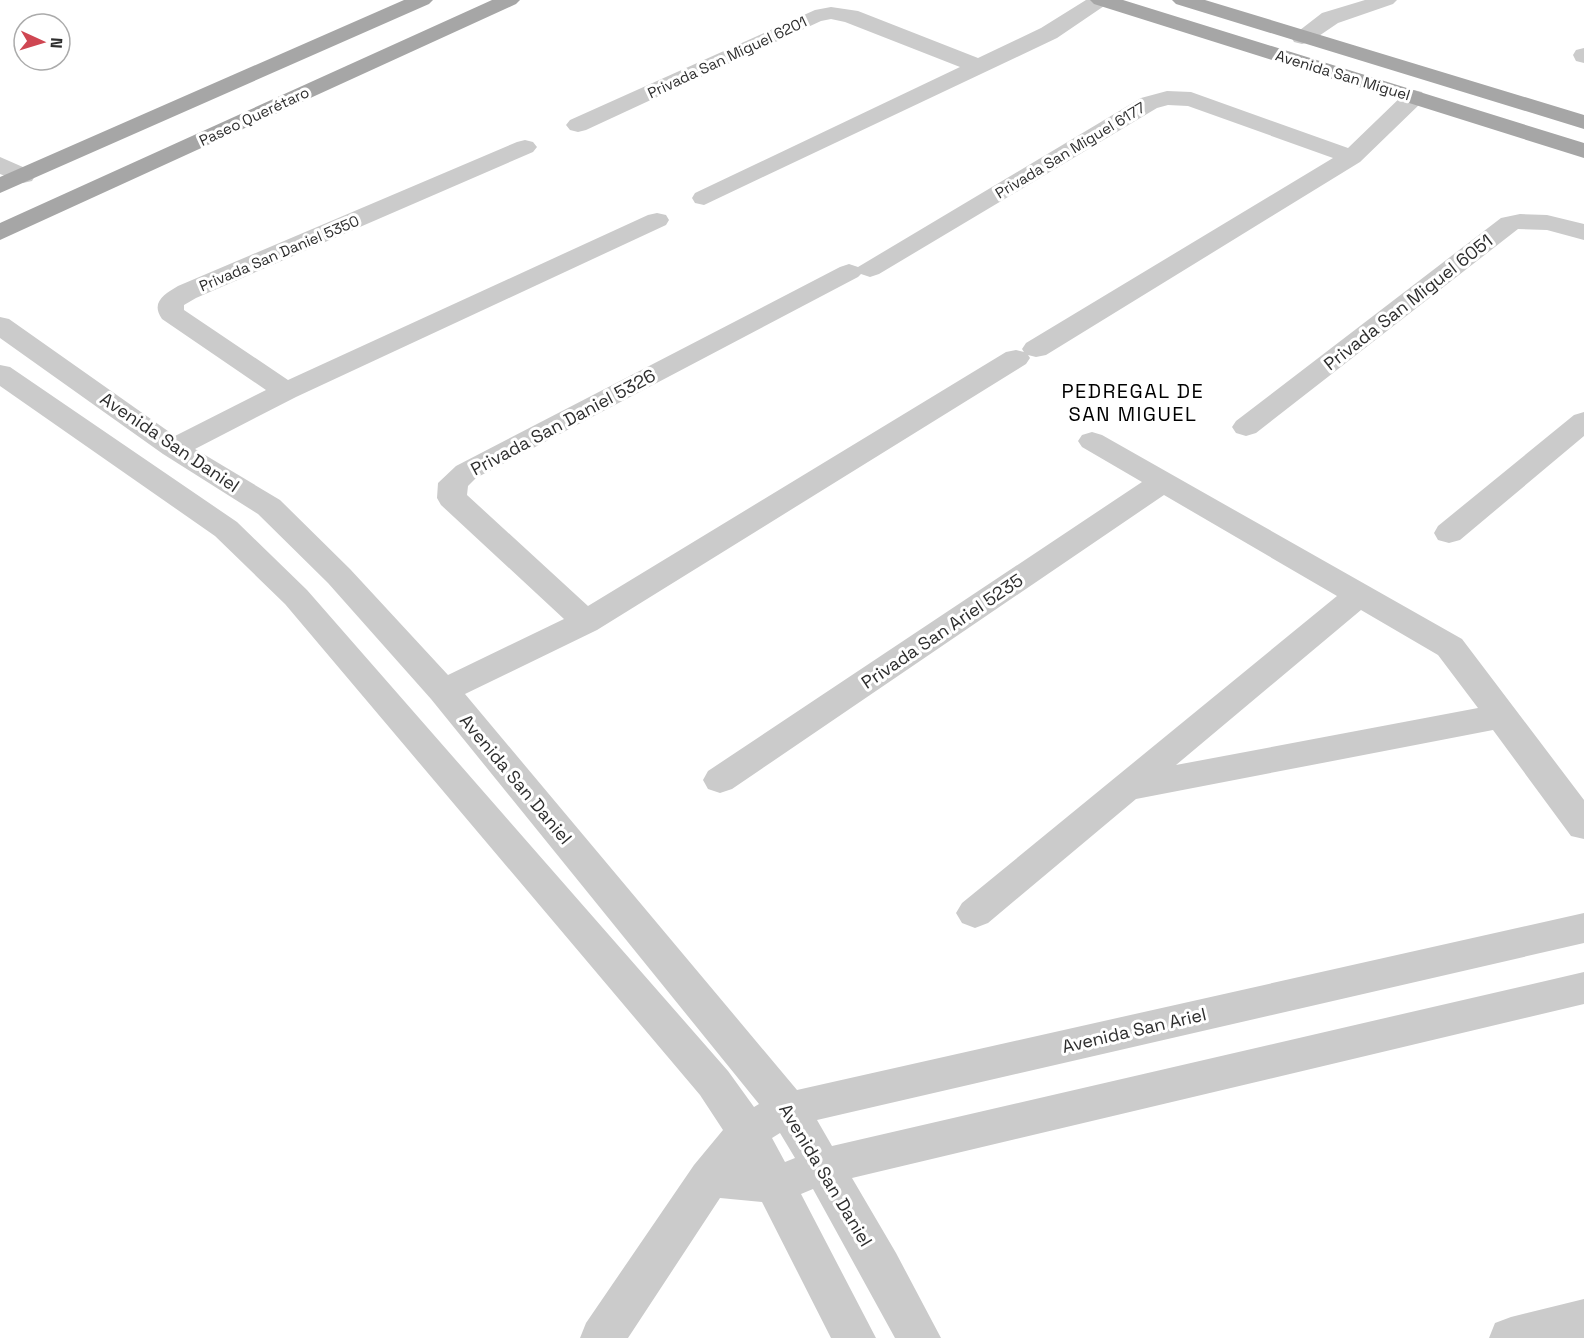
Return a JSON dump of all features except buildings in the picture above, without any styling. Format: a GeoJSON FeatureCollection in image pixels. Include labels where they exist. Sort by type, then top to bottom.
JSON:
{"type":"FeatureCollection","features":[{"type":"Feature","properties":{"kind":"main road"},"geometry":{"type":"LineString","coordinates":[[0,186],[422,0]]}},
{"type":"Feature","properties":{"kind":"main road","name":"Paseo Querétaro"},"geometry":{"type":"LineString","coordinates":[[0,232],[509,0]]}},
{"type":"Feature","properties":{"kind":"main road","name":"Avenida San Miguel"},"geometry":{"type":"LineString","coordinates":[[1100,0],[1584,151]]}},
{"type":"Feature","properties":{"kind":"main road","name":"Avenida San Miguel"},"geometry":{"type":"LineString","coordinates":[[1183,0],[1584,122]]}},
{"type":"Feature","properties":{"kind":"street"},"geometry":{"type":"LineString","coordinates":[[704,198],[1049,33],[1100,0]]}},
{"type":"Feature","properties":{"kind":"street"},"geometry":{"type":"LineString","coordinates":[[1302,37],[1330,18],[1386,0]]}},
{"type":"Feature","properties":{"kind":"street","name":"Privada San Miguel 6201"},"geometry":{"type":"LineString","coordinates":[[578,125],[815,16],[831,12],[850,16],[980,67]]}},
{"type":"Feature","properties":{"kind":"street"},"geometry":{"type":"LineString","coordinates":[[443,691],[586,622],[1352,157],[1414,97]]}},
{"type":"Feature","properties":{"kind":"street","name":"Privada San Miguel 6177"},"geometry":{"type":"LineString","coordinates":[[859,270],[1149,103],[1167,98],[1191,99],[1352,157]]}},
{"type":"Feature","properties":{"kind":"street","name":"Privada San Daniel 5350"},"geometry":{"type":"LineString","coordinates":[[286,391],[171,313],[171,302],[186,292],[525,147]]}},
{"type":"Feature","properties":{"kind":"street"},"geometry":{"type":"LineString","coordinates":[[0,164],[23,176]]}},
{"type":"Feature","properties":{"kind":"street","name":"Privada San Miguel 6051"},"geometry":{"type":"LineString","coordinates":[[1246,427],[1510,224],[1527,219],[1557,223],[1584,232]]}},
{"type":"Feature","properties":{"kind":"street"},"geometry":{"type":"LineString","coordinates":[[173,448],[286,391],[657,220]]}},
{"type":"Feature","properties":{"kind":"street","name":"Privada San Daniel 5326"},"geometry":{"type":"LineString","coordinates":[[586,622],[452,498],[453,483],[466,472],[859,270]]}},
{"type":"Feature","properties":{"kind":"street","name":"Avenida San Daniel"},"geometry":{"type":"LineString","coordinates":[[0,325],[173,448],[269,507],[339,576],[443,691],[788,1109],[882,1267],[919,1338]]}},
{"type":"Feature","properties":{"kind":"street"},"geometry":{"type":"LineString","coordinates":[[0,373],[226,529],[296,597],[714,1083],[747,1131],[854,1338]]}},
{"type":"Feature","properties":{"kind":"street"},"geometry":{"type":"LineString","coordinates":[[1449,532],[1584,421]]}},
{"type":"Feature","properties":{"kind":"street"},"geometry":{"type":"LineString","coordinates":[[1092,441],[1450,647],[1584,826]]}},
{"type":"Feature","properties":{"kind":"street","name":"Privada San Ariel 5235"},"geometry":{"type":"LineString","coordinates":[[720,780],[1163,482]]}},
{"type":"Feature","properties":{"kind":"street"},"geometry":{"type":"LineString","coordinates":[[296,597],[339,576]]}},
{"type":"Feature","properties":{"kind":"street"},"geometry":{"type":"LineString","coordinates":[[975,913],[1359,594]]}},
{"type":"Feature","properties":{"kind":"street"},"geometry":{"type":"LineString","coordinates":[[1127,787],[1502,716]]}},
{"type":"Feature","properties":{"kind":"street","name":"Avenida San Ariel"},"geometry":{"type":"LineString","coordinates":[[602,1338],[709,1178],[747,1131],[788,1109],[1584,928]]}},
{"type":"Feature","properties":{"kind":"street"},"geometry":{"type":"LineString","coordinates":[[709,1178],[774,1185],[822,1167],[1584,988]]}},
{"type":"Feature","properties":{"kind":"street"},"geometry":{"type":"LineString","coordinates":[[1510,1338],[1584,1320]]}},
{"type":"Feature","properties":{"kind":"district","name":"PEDREGAL DE SAN MIGUEL"},"geometry":{"type":"Point","coordinates":[1133,402]}}]}
